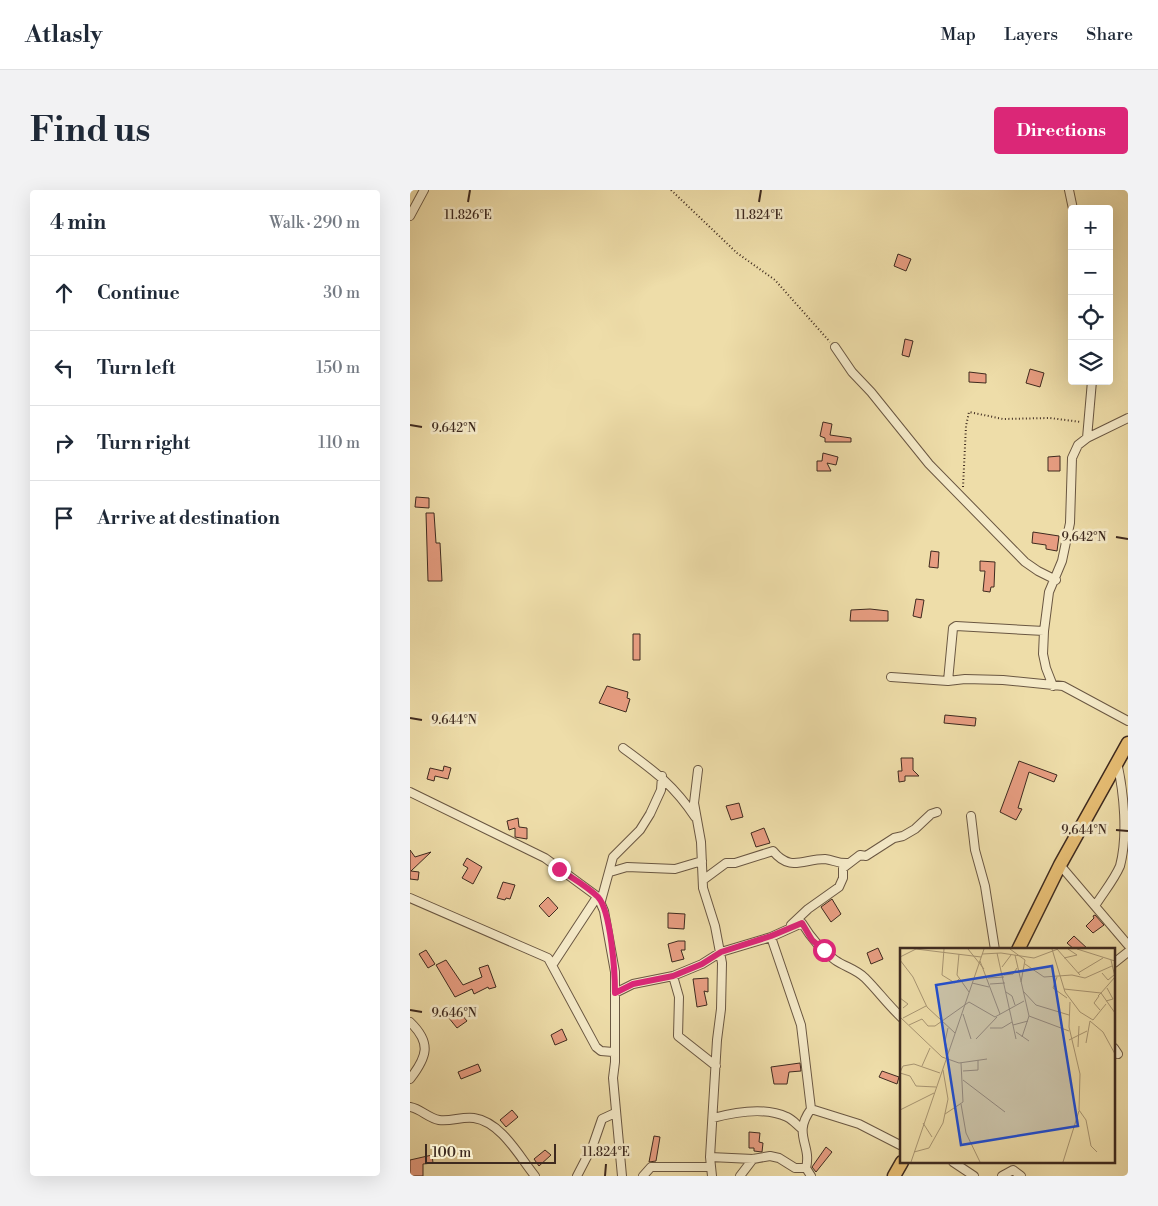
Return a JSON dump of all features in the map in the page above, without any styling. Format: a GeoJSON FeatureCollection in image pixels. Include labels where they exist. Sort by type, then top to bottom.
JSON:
{"type":"FeatureCollection","features":[{"type":"Feature","properties":{"kind":"main road"},"geometry":{"type":"LineString","coordinates":[[1019,948],[1060,865],[1128,743]]}},
{"type":"Feature","properties":{"kind":"main road"},"geometry":{"type":"LineString","coordinates":[[894,1176],[901,1164]]}},
{"type":"Feature","properties":{"kind":"street"},"geometry":{"type":"LineString","coordinates":[[410,216],[424,190]]}},
{"type":"Feature","properties":{"kind":"street"},"geometry":{"type":"LineString","coordinates":[[1069,190],[1072,205]]}},
{"type":"Feature","properties":{"kind":"street"},"geometry":{"type":"LineString","coordinates":[[834,347],[852,372],[872,392],[929,464],[963,500],[1026,562],[1038,572],[1056,580]]}},
{"type":"Feature","properties":{"kind":"street"},"geometry":{"type":"LineString","coordinates":[[1087,438],[1092,385]]}},
{"type":"Feature","properties":{"kind":"street"},"geometry":{"type":"LineString","coordinates":[[1053,686],[1043,654],[1044,631],[1049,592],[1056,580],[1070,523],[1072,458],[1078,445],[1087,438],[1128,418]]}},
{"type":"Feature","properties":{"kind":"street"},"geometry":{"type":"LineString","coordinates":[[948,681],[953,628],[956,626],[1044,631]]}},
{"type":"Feature","properties":{"kind":"street"},"geometry":{"type":"LineString","coordinates":[[891,678],[948,681],[965,679],[996,680],[1063,686],[1128,721]]}},
{"type":"Feature","properties":{"kind":"street"},"geometry":{"type":"LineString","coordinates":[[623,748],[662,776],[682,797],[696,818]]}},
{"type":"Feature","properties":{"kind":"street"},"geometry":{"type":"LineString","coordinates":[[1095,906],[1124,863],[1127,830],[1124,795],[1117,760]]}},
{"type":"Feature","properties":{"kind":"street"},"geometry":{"type":"LineString","coordinates":[[698,770],[694,791],[703,880],[721,952],[721,1009],[710,1157],[712,1176]]}},
{"type":"Feature","properties":{"kind":"street"},"geometry":{"type":"LineString","coordinates":[[553,964],[599,899],[610,872],[613,857],[640,830],[650,814],[661,790],[662,776]]}},
{"type":"Feature","properties":{"kind":"street"},"geometry":{"type":"LineString","coordinates":[[410,792],[545,858],[599,899],[613,955],[615,993],[613,1052],[615,1113],[622,1176]]}},
{"type":"Feature","properties":{"kind":"street"},"geometry":{"type":"LineString","coordinates":[[786,930],[808,909],[838,887],[843,878],[843,868],[848,863],[860,855],[866,856],[894,838],[903,836],[937,812]]}},
{"type":"Feature","properties":{"kind":"street"},"geometry":{"type":"LineString","coordinates":[[971,816],[975,850],[985,886],[995,948]]}},
{"type":"Feature","properties":{"kind":"street"},"geometry":{"type":"LineString","coordinates":[[703,880],[726,863],[736,863],[773,851],[780,859],[788,862],[828,859],[838,864],[848,863]]}},
{"type":"Feature","properties":{"kind":"street"},"geometry":{"type":"LineString","coordinates":[[610,872],[626,867],[675,869],[702,861]]}},
{"type":"Feature","properties":{"kind":"street"},"geometry":{"type":"LineString","coordinates":[[1060,865],[1128,945]]}},
{"type":"Feature","properties":{"kind":"street"},"geometry":{"type":"LineString","coordinates":[[410,898],[548,958],[553,964],[596,1047],[601,1051],[613,1052]]}},
{"type":"Feature","properties":{"kind":"street"},"geometry":{"type":"LineString","coordinates":[[615,993],[633,984],[673,976],[702,964],[721,952],[771,936],[802,923],[812,940],[836,961],[855,970],[865,978],[885,1002],[900,1016]]}},
{"type":"Feature","properties":{"kind":"street"},"geometry":{"type":"LineString","coordinates":[[771,936],[802,1025],[810,1109],[802,1129],[802,1138],[809,1156],[806,1168],[811,1176]]}},
{"type":"Feature","properties":{"kind":"street"},"geometry":{"type":"LineString","coordinates":[[1116,961],[1128,952]]}},
{"type":"Feature","properties":{"kind":"street"},"geometry":{"type":"LineString","coordinates":[[673,976],[679,997],[678,1036],[716,1066]]}},
{"type":"Feature","properties":{"kind":"street"},"geometry":{"type":"LineString","coordinates":[[410,1022],[420,1032],[426,1046],[421,1064],[410,1079]]}},
{"type":"Feature","properties":{"kind":"street"},"geometry":{"type":"LineString","coordinates":[[410,1107],[418,1108],[438,1120],[473,1118],[487,1122],[519,1153],[535,1176]]}},
{"type":"Feature","properties":{"kind":"street"},"geometry":{"type":"LineString","coordinates":[[810,1109],[859,1124],[900,1145]]}},
{"type":"Feature","properties":{"kind":"street"},"geometry":{"type":"LineString","coordinates":[[713,1118],[729,1114],[773,1112],[789,1117],[802,1129]]}},
{"type":"Feature","properties":{"kind":"street"},"geometry":{"type":"LineString","coordinates":[[577,1176],[593,1145],[602,1119],[615,1113]]}},
{"type":"Feature","properties":{"kind":"street"},"geometry":{"type":"LineString","coordinates":[[710,1157],[753,1159],[770,1156],[779,1158],[795,1168],[806,1168]]}},
{"type":"Feature","properties":{"kind":"street"},"geometry":{"type":"LineString","coordinates":[[740,1176],[753,1159]]}},
{"type":"Feature","properties":{"kind":"street"},"geometry":{"type":"LineString","coordinates":[[956,1164],[974,1176]]}},
{"type":"Feature","properties":{"kind":"street"},"geometry":{"type":"LineString","coordinates":[[643,1176],[651,1167],[711,1167]]}},
{"type":"Feature","properties":{"kind":"street"},"geometry":{"type":"LineString","coordinates":[[1002,1176],[1014,1173],[1021,1176]]}},
{"type":"Feature","properties":{"kind":"path"},"geometry":{"type":"LineString","coordinates":[[671,190],[737,253],[775,280],[834,347]]}},
{"type":"Feature","properties":{"kind":"path"},"geometry":{"type":"LineString","coordinates":[[963,500],[965,435],[969,412],[1003,420],[1050,418],[1088,423]]}},
{"type":"Feature","properties":{"kind":"building"},"geometry":{"type":"Polygon","coordinates":[[[898,254],[911,259],[906,271],[894,266],[898,254]]]}},
{"type":"Feature","properties":{"kind":"building"},"geometry":{"type":"Polygon","coordinates":[[[905,339],[913,341],[909,357],[902,355],[905,339]]]}},
{"type":"Feature","properties":{"kind":"building"},"geometry":{"type":"Polygon","coordinates":[[[1030,369],[1044,373],[1040,387],[1026,383],[1030,369]]]}},
{"type":"Feature","properties":{"kind":"building"},"geometry":{"type":"Polygon","coordinates":[[[969,372],[986,374],[986,383],[969,382],[969,372]]]}},
{"type":"Feature","properties":{"kind":"building"},"geometry":{"type":"Polygon","coordinates":[[[823,422],[832,424],[830,435],[851,438],[851,442],[825,442],[825,438],[820,436],[823,422]]]}},
{"type":"Feature","properties":{"kind":"building"},"geometry":{"type":"Polygon","coordinates":[[[823,453],[838,457],[836,465],[827,463],[831,471],[817,471],[817,461],[822,461],[823,453]]]}},
{"type":"Feature","properties":{"kind":"building"},"geometry":{"type":"Polygon","coordinates":[[[1060,456],[1060,471],[1048,471],[1048,457],[1060,456]]]}},
{"type":"Feature","properties":{"kind":"building"},"geometry":{"type":"Polygon","coordinates":[[[416,497],[429,498],[429,508],[415,507],[416,497]]]}},
{"type":"Feature","properties":{"kind":"building"},"geometry":{"type":"Polygon","coordinates":[[[426,513],[434,513],[436,543],[440,543],[442,581],[428,581],[426,513]]]}},
{"type":"Feature","properties":{"kind":"building"},"geometry":{"type":"Polygon","coordinates":[[[1033,532],[1059,536],[1057,551],[1046,549],[1046,545],[1032,543],[1033,532]]]}},
{"type":"Feature","properties":{"kind":"building"},"geometry":{"type":"Polygon","coordinates":[[[931,551],[939,552],[938,568],[929,567],[931,551]]]}},
{"type":"Feature","properties":{"kind":"building"},"geometry":{"type":"Polygon","coordinates":[[[980,561],[995,562],[994,587],[991,587],[990,592],[983,591],[985,571],[980,571],[980,561]]]}},
{"type":"Feature","properties":{"kind":"building"},"geometry":{"type":"Polygon","coordinates":[[[916,599],[924,600],[921,618],[913,616],[916,599]]]}},
{"type":"Feature","properties":{"kind":"building"},"geometry":{"type":"Polygon","coordinates":[[[870,609],[888,611],[888,621],[850,621],[851,610],[870,609]]]}},
{"type":"Feature","properties":{"kind":"building"},"geometry":{"type":"Polygon","coordinates":[[[633,634],[640,634],[640,660],[633,660],[633,634]]]}},
{"type":"Feature","properties":{"kind":"building"},"geometry":{"type":"Polygon","coordinates":[[[607,686],[628,692],[627,698],[630,699],[626,712],[599,703],[607,686]]]}},
{"type":"Feature","properties":{"kind":"building"},"geometry":{"type":"Polygon","coordinates":[[[945,715],[976,718],[975,726],[944,723],[945,715]]]}},
{"type":"Feature","properties":{"kind":"building"},"geometry":{"type":"Polygon","coordinates":[[[901,758],[913,758],[913,770],[919,776],[905,776],[905,781],[899,782],[898,771],[902,771],[901,758]]]}},
{"type":"Feature","properties":{"kind":"building"},"geometry":{"type":"Polygon","coordinates":[[[1019,761],[1057,775],[1054,782],[1029,772],[1018,808],[1022,809],[1016,820],[1000,812],[1019,761]]]}},
{"type":"Feature","properties":{"kind":"building"},"geometry":{"type":"Polygon","coordinates":[[[444,766],[451,768],[448,779],[435,776],[434,781],[427,779],[430,768],[443,771],[444,766]]]}},
{"type":"Feature","properties":{"kind":"building"},"geometry":{"type":"Polygon","coordinates":[[[739,803],[743,817],[731,820],[726,806],[739,803]]]}},
{"type":"Feature","properties":{"kind":"building"},"geometry":{"type":"Polygon","coordinates":[[[518,818],[519,827],[527,828],[527,839],[515,837],[515,828],[509,830],[507,821],[518,818]]]}},
{"type":"Feature","properties":{"kind":"building"},"geometry":{"type":"Polygon","coordinates":[[[764,828],[770,843],[756,847],[751,833],[764,828]]]}},
{"type":"Feature","properties":{"kind":"building"},"geometry":{"type":"Polygon","coordinates":[[[410,850],[415,857],[431,852],[411,871],[419,872],[418,880],[410,879],[410,850]]]}},
{"type":"Feature","properties":{"kind":"building"},"geometry":{"type":"Polygon","coordinates":[[[467,858],[482,867],[473,884],[462,878],[468,868],[463,865],[467,858]]]}},
{"type":"Feature","properties":{"kind":"building"},"geometry":{"type":"Polygon","coordinates":[[[503,882],[515,885],[510,899],[497,898],[503,882]]]}},
{"type":"Feature","properties":{"kind":"building"},"geometry":{"type":"Polygon","coordinates":[[[548,897],[558,908],[549,917],[539,906],[548,897]]]}},
{"type":"Feature","properties":{"kind":"building"},"geometry":{"type":"Polygon","coordinates":[[[832,899],[841,914],[831,922],[821,907],[832,899]]]}},
{"type":"Feature","properties":{"kind":"building"},"geometry":{"type":"Polygon","coordinates":[[[668,913],[685,914],[684,929],[668,928],[668,913]]]}},
{"type":"Feature","properties":{"kind":"building"},"geometry":{"type":"Polygon","coordinates":[[[1095,915],[1104,925],[1093,933],[1086,926],[1095,915]]]}},
{"type":"Feature","properties":{"kind":"building"},"geometry":{"type":"Polygon","coordinates":[[[1074,936],[1087,948],[1073,948],[1067,943],[1074,936]]]}},
{"type":"Feature","properties":{"kind":"building"},"geometry":{"type":"Polygon","coordinates":[[[685,941],[685,950],[681,950],[684,959],[672,962],[668,944],[685,941]]]}},
{"type":"Feature","properties":{"kind":"building"},"geometry":{"type":"Polygon","coordinates":[[[878,948],[883,959],[871,964],[867,953],[878,948]]]}},
{"type":"Feature","properties":{"kind":"building"},"geometry":{"type":"Polygon","coordinates":[[[426,950],[435,964],[428,968],[419,954],[426,950]]]}},
{"type":"Feature","properties":{"kind":"building"},"geometry":{"type":"Polygon","coordinates":[[[446,960],[463,985],[482,977],[479,968],[488,965],[496,987],[489,989],[488,987],[474,994],[472,989],[455,997],[436,965],[446,960]]]}},
{"type":"Feature","properties":{"kind":"building"},"geometry":{"type":"Polygon","coordinates":[[[708,978],[708,992],[704,991],[707,1005],[697,1007],[693,979],[708,978]]]}},
{"type":"Feature","properties":{"kind":"building"},"geometry":{"type":"Polygon","coordinates":[[[454,1005],[467,1021],[457,1028],[444,1012],[454,1005]]]}},
{"type":"Feature","properties":{"kind":"building"},"geometry":{"type":"Polygon","coordinates":[[[562,1029],[567,1040],[555,1045],[551,1035],[562,1029]]]}},
{"type":"Feature","properties":{"kind":"building"},"geometry":{"type":"Polygon","coordinates":[[[800,1063],[801,1071],[789,1072],[787,1084],[774,1084],[771,1067],[800,1063]]]}},
{"type":"Feature","properties":{"kind":"building"},"geometry":{"type":"Polygon","coordinates":[[[478,1064],[481,1071],[461,1079],[458,1072],[478,1064]]]}},
{"type":"Feature","properties":{"kind":"building"},"geometry":{"type":"Polygon","coordinates":[[[882,1071],[899,1077],[897,1084],[879,1077],[882,1071]]]}},
{"type":"Feature","properties":{"kind":"building"},"geometry":{"type":"Polygon","coordinates":[[[512,1110],[518,1117],[506,1127],[500,1120],[512,1110]]]}},
{"type":"Feature","properties":{"kind":"building"},"geometry":{"type":"Polygon","coordinates":[[[749,1132],[760,1133],[759,1142],[763,1143],[762,1152],[749,1148],[749,1132]]]}},
{"type":"Feature","properties":{"kind":"building"},"geometry":{"type":"Polygon","coordinates":[[[654,1136],[660,1137],[656,1161],[649,1162],[654,1136]]]}},
{"type":"Feature","properties":{"kind":"building"},"geometry":{"type":"Polygon","coordinates":[[[826,1147],[832,1152],[816,1172],[812,1167],[826,1147]]]}},
{"type":"Feature","properties":{"kind":"building"},"geometry":{"type":"Polygon","coordinates":[[[545,1150],[551,1155],[539,1166],[534,1159],[545,1150]]]}},
{"type":"Feature","properties":{"kind":"building"},"geometry":{"type":"Polygon","coordinates":[[[432,1155],[433,1163],[423,1164],[423,1176],[410,1176],[410,1160],[432,1155]]]}},
{"type":"Feature","properties":{"kind":"route"},"geometry":{"type":"LineString","coordinates":[[559,869],[598,897],[603,906],[613,955],[615,993],[633,984],[673,976],[702,964],[721,952],[771,936],[802,923],[812,940],[824,950]]}}]}
